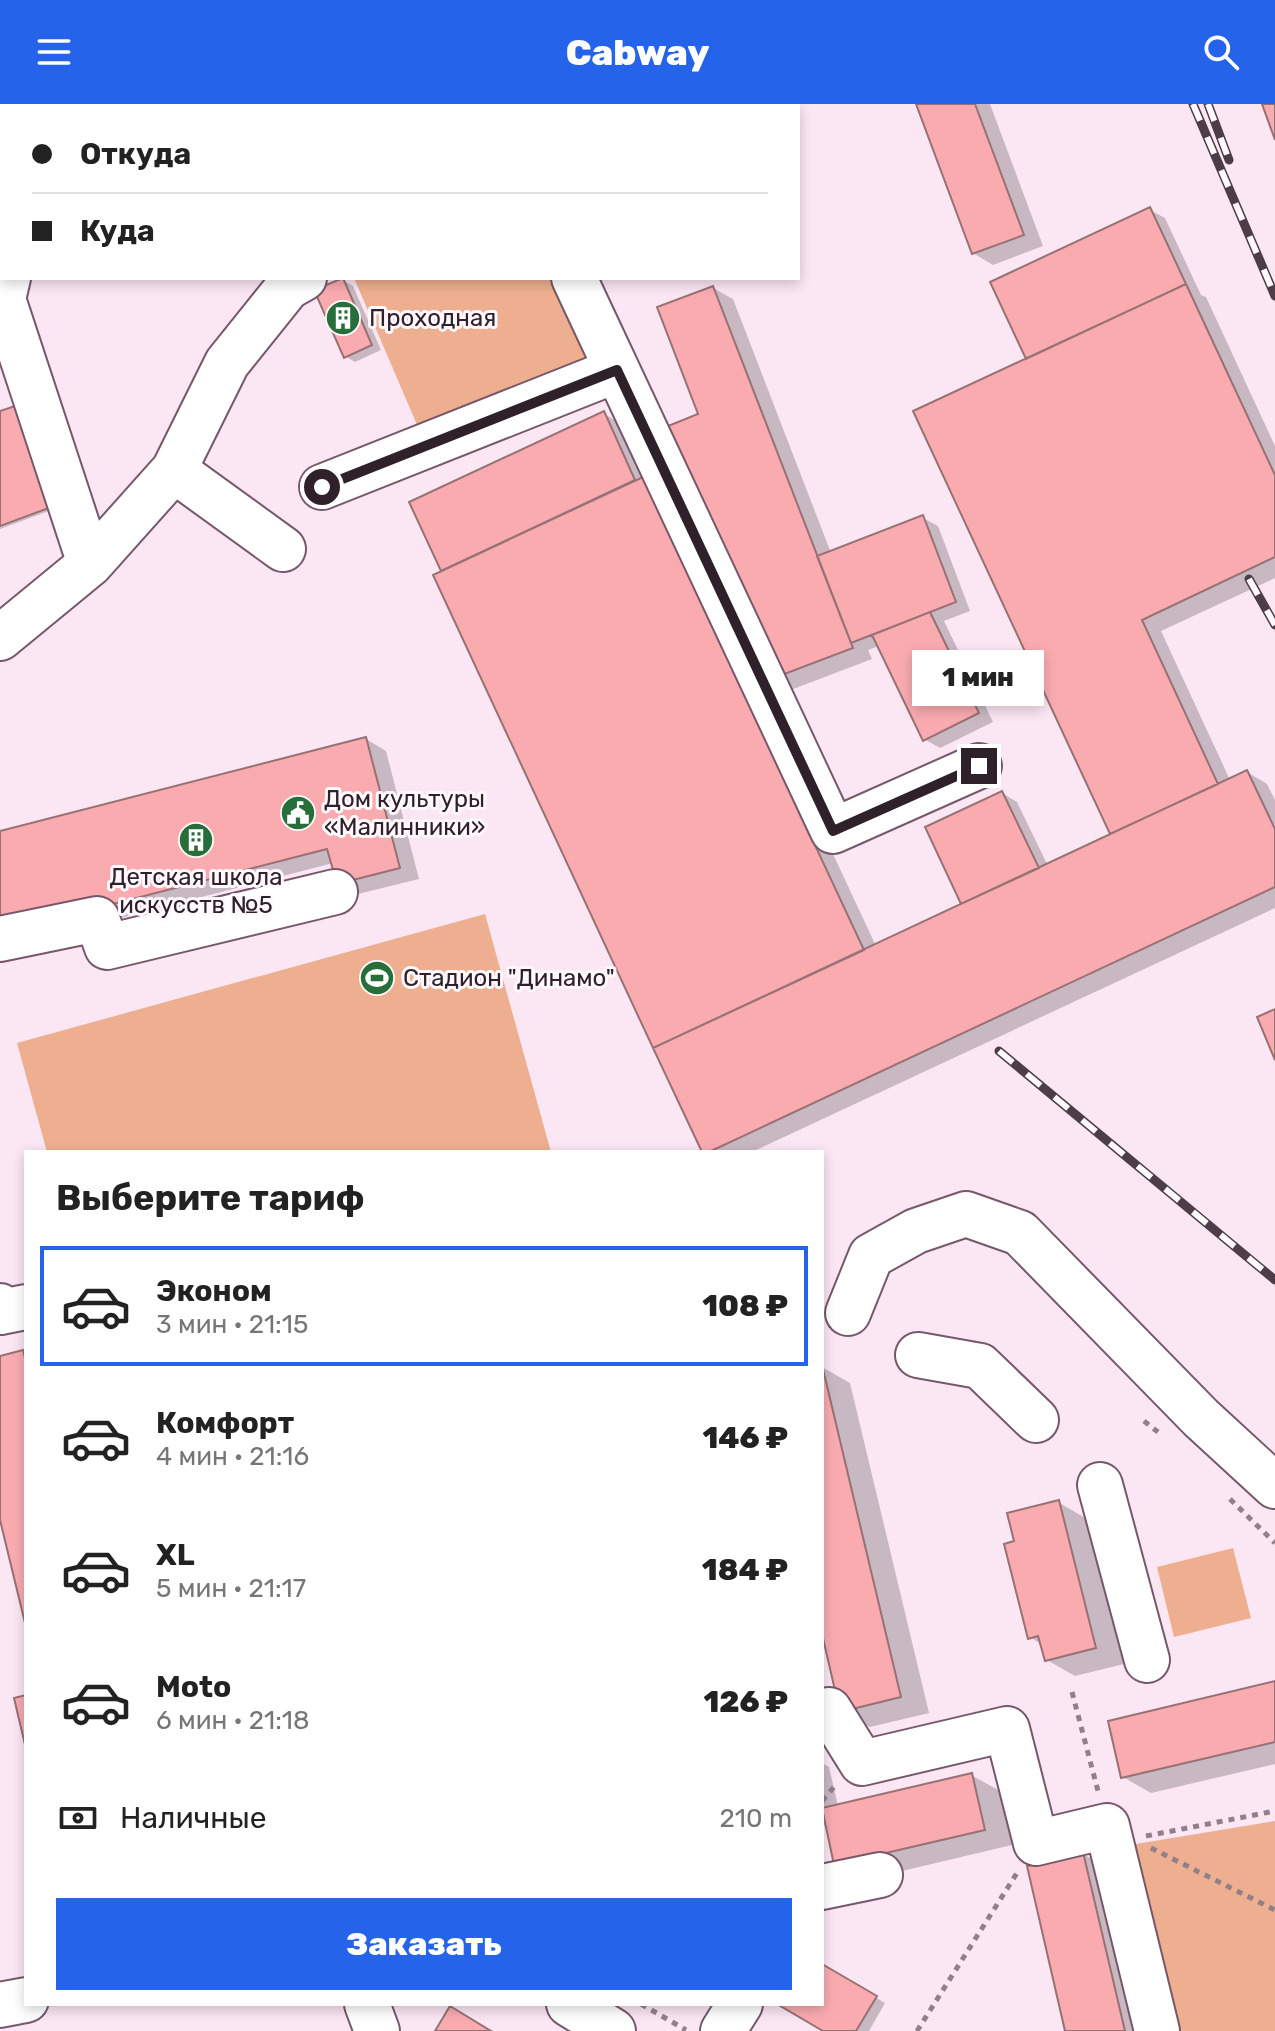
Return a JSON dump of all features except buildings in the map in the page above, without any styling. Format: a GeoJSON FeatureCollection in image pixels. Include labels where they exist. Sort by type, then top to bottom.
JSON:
{"type":"FeatureCollection","features":[{"type":"Feature","properties":{"kind":"street"},"geometry":{"type":"LineString","coordinates":[[8,280],[3,299],[90,564]]}},
{"type":"Feature","properties":{"kind":"street"},"geometry":{"type":"LineString","coordinates":[[0,638],[90,564],[174,470],[227,363],[288,287],[300,280]]}},
{"type":"Feature","properties":{"kind":"street"},"geometry":{"type":"LineString","coordinates":[[575,280],[833,831],[979,766]]}},
{"type":"Feature","properties":{"kind":"street"},"geometry":{"type":"LineString","coordinates":[[322,487],[617,370]]}},
{"type":"Feature","properties":{"kind":"street"},"geometry":{"type":"LineString","coordinates":[[174,470],[283,549]]}},
{"type":"Feature","properties":{"kind":"street"},"geometry":{"type":"LineString","coordinates":[[0,939],[97,919],[107,947],[335,892]]}},
{"type":"Feature","properties":{"kind":"street"},"geometry":{"type":"LineString","coordinates":[[848,1313],[871,1256],[916,1231],[966,1214],[1020,1233],[1201,1418],[1275,1486]]}},
{"type":"Feature","properties":{"kind":"street"},"geometry":{"type":"LineString","coordinates":[[0,1306],[1,1312],[24,1307]]}},
{"type":"Feature","properties":{"kind":"street"},"geometry":{"type":"LineString","coordinates":[[918,1355],[980,1366],[1036,1420]]}},
{"type":"Feature","properties":{"kind":"street"},"geometry":{"type":"LineString","coordinates":[[1100,1485],[1147,1660]]}},
{"type":"Feature","properties":{"kind":"street"},"geometry":{"type":"LineString","coordinates":[[824,1711],[829,1710],[862,1763],[1007,1729],[1036,1843],[1120,1833],[1157,2031]]}},
{"type":"Feature","properties":{"kind":"street"},"geometry":{"type":"LineString","coordinates":[[824,1887],[880,1875]]}},
{"type":"Feature","properties":{"kind":"street"},"geometry":{"type":"LineString","coordinates":[[0,2005],[24,2000]]}},
{"type":"Feature","properties":{"kind":"street"},"geometry":{"type":"LineString","coordinates":[[368,2006],[377,2031]]}},
{"type":"Feature","properties":{"kind":"street"},"geometry":{"type":"LineString","coordinates":[[572,2006],[613,2031]]}},
{"type":"Feature","properties":{"kind":"street"},"geometry":{"type":"LineString","coordinates":[[723,2031],[739,2006]]}},
{"type":"Feature","properties":{"kind":"path"},"geometry":{"type":"LineString","coordinates":[[1072,1692],[1120,1833],[1275,1910]]}},
{"type":"Feature","properties":{"kind":"path"},"geometry":{"type":"LineString","coordinates":[[1120,1833],[1275,1811]]}},
{"type":"Feature","properties":{"kind":"path"},"geometry":{"type":"LineString","coordinates":[[917,2031],[1036,1843]]}},
{"type":"Feature","properties":{"kind":"path"},"geometry":{"type":"LineString","coordinates":[[644,2006],[687,2031]]}},
{"type":"Feature","properties":{"kind":"shaded area"},"geometry":{"type":"Polygon","coordinates":[[[355,280],[558,280],[594,357],[418,427],[355,280]]]}},
{"type":"Feature","properties":{"kind":"shaded area","name":"Стадион \"Динамо\""},"geometry":{"type":"Polygon","coordinates":[[[485,914],[550,1150],[46,1150],[17,1043],[485,914]]]}},
{"type":"Feature","properties":{"kind":"shaded area"},"geometry":{"type":"Polygon","coordinates":[[[1233,1548],[1251,1618],[1174,1637],[1157,1567],[1233,1548]]]}},
{"type":"Feature","properties":{"kind":"shaded area"},"geometry":{"type":"Polygon","coordinates":[[[1275,1821],[1275,2031],[1177,2031],[1130,1845],[1275,1821]]]}},
{"type":"Feature","properties":{"kind":"railway"},"geometry":{"type":"LineString","coordinates":[[1193,104],[1275,296]]}},
{"type":"Feature","properties":{"kind":"railway"},"geometry":{"type":"LineString","coordinates":[[1208,104],[1229,160]]}},
{"type":"Feature","properties":{"kind":"railway"},"geometry":{"type":"LineString","coordinates":[[1249,579],[1275,625]]}},
{"type":"Feature","properties":{"kind":"railway"},"geometry":{"type":"LineString","coordinates":[[999,1051],[1275,1280]]}},
{"type":"Feature","properties":{"kind":"place","name":"Проходная"},"geometry":{"type":"Point","coordinates":[343,318]}},
{"type":"Feature","properties":{"kind":"place","name":"Дом культуры «Малинники»"},"geometry":{"type":"Point","coordinates":[298,813]}},
{"type":"Feature","properties":{"kind":"place","name":"Детская школа искусств №5"},"geometry":{"type":"Point","coordinates":[196,840]}},
{"type":"Feature","properties":{"kind":"place","name":"Стадион \"Динамо\""},"geometry":{"type":"Point","coordinates":[377,978]}},
{"type":"Feature","properties":{"kind":"route"},"geometry":{"type":"LineString","coordinates":[[322,487],[617,370],[833,831],[979,766]]}}]}
